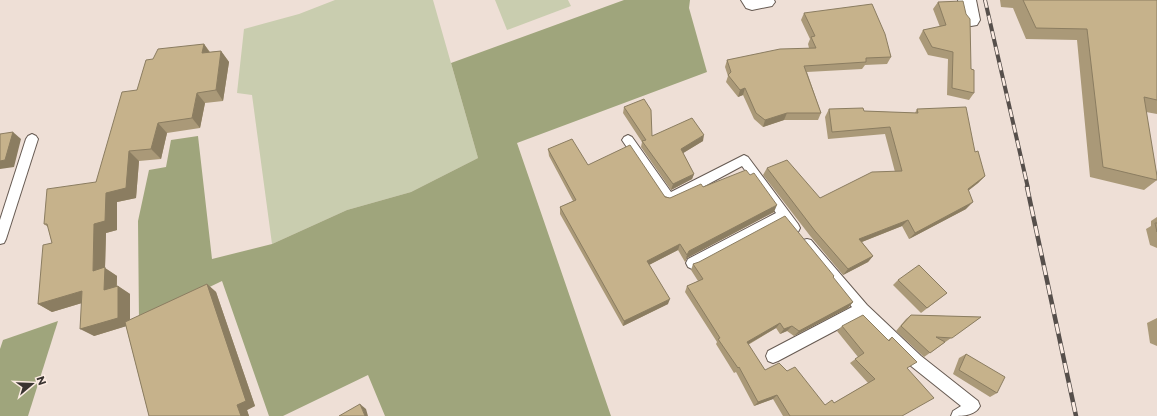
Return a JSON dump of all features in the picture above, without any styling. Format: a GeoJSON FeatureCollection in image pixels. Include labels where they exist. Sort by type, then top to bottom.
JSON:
{"type":"FeatureCollection","features":[{"type":"Feature","properties":{"kind":"street"},"geometry":{"type":"LineString","coordinates":[[967,0],[971,20]]}},
{"type":"Feature","properties":{"kind":"lane"},"geometry":{"type":"LineString","coordinates":[[0,239],[32,139]]}},
{"type":"Feature","properties":{"kind":"lane"},"geometry":{"type":"LineString","coordinates":[[628,140],[669,199],[744,160],[783,215],[862,309],[916,361],[973,406],[958,416]]}},
{"type":"Feature","properties":{"kind":"lane"},"geometry":{"type":"LineString","coordinates":[[692,262],[783,215]]}},
{"type":"Feature","properties":{"kind":"lane"},"geometry":{"type":"LineString","coordinates":[[773,356],[862,309]]}},
{"type":"Feature","properties":{"kind":"green space"},"geometry":{"type":"Polygon","coordinates":[[[335,0],[433,0],[478,158],[411,192],[347,210],[272,244],[252,95],[237,93],[244,29],[299,14],[335,0]]]}},
{"type":"Feature","properties":{"kind":"green space"},"geometry":{"type":"Polygon","coordinates":[[[495,0],[568,0],[571,6],[507,30],[495,0]]]}},
{"type":"Feature","properties":{"kind":"green space"},"geometry":{"type":"Polygon","coordinates":[[[624,0],[690,0],[689,8],[707,72],[517,143],[611,416],[385,416],[368,375],[283,416],[269,416],[222,281],[139,321],[138,221],[149,170],[166,167],[171,140],[198,136],[212,259],[272,244],[347,210],[411,192],[478,158],[451,63],[624,0]]]}},
{"type":"Feature","properties":{"kind":"green space"},"geometry":{"type":"Polygon","coordinates":[[[58,321],[28,416],[0,416],[0,349],[3,340],[58,321]]]}},
{"type":"Feature","properties":{"kind":"building"},"geometry":{"type":"Polygon","coordinates":[[[1023,0],[1157,0],[1157,100],[1144,97],[1157,180],[1103,167],[1087,29],[1036,28],[1023,0]]]}},
{"type":"Feature","properties":{"kind":"building"},"geometry":{"type":"Polygon","coordinates":[[[963,1],[966,14],[970,19],[971,69],[974,70],[974,93],[952,88],[953,52],[932,47],[923,30],[946,25],[938,2],[963,1]]]}},
{"type":"Feature","properties":{"kind":"building"},"geometry":{"type":"Polygon","coordinates":[[[872,4],[885,34],[891,57],[866,58],[866,62],[804,66],[821,113],[787,113],[765,120],[756,113],[745,88],[740,90],[728,75],[731,72],[727,60],[780,49],[816,48],[811,37],[815,36],[804,13],[872,4]]]}},
{"type":"Feature","properties":{"kind":"building"},"geometry":{"type":"Polygon","coordinates":[[[204,44],[202,53],[221,51],[216,90],[197,93],[192,118],[158,123],[151,149],[129,151],[126,188],[106,193],[105,221],[94,224],[93,271],[105,267],[104,290],[118,286],[118,318],[80,329],[82,291],[38,304],[43,245],[52,243],[47,224],[44,224],[47,189],[96,182],[122,92],[137,90],[146,60],[153,59],[158,49],[204,44]]]}},
{"type":"Feature","properties":{"kind":"building"},"geometry":{"type":"Polygon","coordinates":[[[644,99],[651,110],[652,136],[692,118],[704,135],[681,149],[694,174],[673,184],[642,141],[646,140],[624,107],[644,99]]]}},
{"type":"Feature","properties":{"kind":"building"},"geometry":{"type":"Polygon","coordinates":[[[966,107],[975,152],[978,151],[985,176],[968,189],[973,202],[915,233],[908,220],[859,239],[873,256],[848,269],[815,231],[767,168],[787,160],[820,198],[872,172],[902,171],[890,127],[832,132],[829,109],[863,108],[864,111],[918,113],[917,109],[966,107]]]}},
{"type":"Feature","properties":{"kind":"building"},"geometry":{"type":"Polygon","coordinates":[[[13,132],[5,160],[0,161],[0,134],[13,132]]]}},
{"type":"Feature","properties":{"kind":"building"},"geometry":{"type":"Polygon","coordinates":[[[572,139],[588,165],[630,145],[665,197],[670,198],[701,184],[703,187],[746,170],[750,175],[754,173],[777,205],[689,251],[687,255],[680,244],[647,261],[670,299],[624,321],[560,207],[576,200],[548,149],[572,139]]]}},
{"type":"Feature","properties":{"kind":"building"},"geometry":{"type":"Polygon","coordinates":[[[785,216],[834,276],[833,277],[853,302],[799,331],[792,326],[784,329],[780,323],[747,342],[765,370],[779,363],[787,371],[795,367],[825,405],[832,400],[834,403],[875,379],[855,359],[864,353],[842,326],[863,315],[889,341],[892,337],[917,362],[907,368],[934,398],[902,416],[790,416],[777,395],[758,402],[739,367],[738,368],[718,339],[720,338],[687,286],[703,279],[693,264],[785,216]]]}},
{"type":"Feature","properties":{"kind":"building"},"geometry":{"type":"Polygon","coordinates":[[[919,265],[947,293],[927,308],[898,280],[919,265]]]}},
{"type":"Feature","properties":{"kind":"building"},"geometry":{"type":"Polygon","coordinates":[[[207,284],[246,401],[237,405],[241,416],[149,416],[125,322],[207,284]]]}},
{"type":"Feature","properties":{"kind":"building"},"geometry":{"type":"Polygon","coordinates":[[[911,315],[981,317],[952,338],[936,337],[945,342],[930,353],[901,326],[911,315]]]}},
{"type":"Feature","properties":{"kind":"building"},"geometry":{"type":"Polygon","coordinates":[[[966,354],[1005,377],[997,393],[959,370],[966,354]]]}},
{"type":"Feature","properties":{"kind":"building"},"geometry":{"type":"Polygon","coordinates":[[[360,404],[365,416],[339,416],[360,404]]]}},
{"type":"Feature","properties":{"kind":"railway"},"geometry":{"type":"LineString","coordinates":[[985,0],[1028,188]]}},
{"type":"Feature","properties":{"kind":"railway"},"geometry":{"type":"LineString","coordinates":[[1027,187],[1076,416]]}}]}
